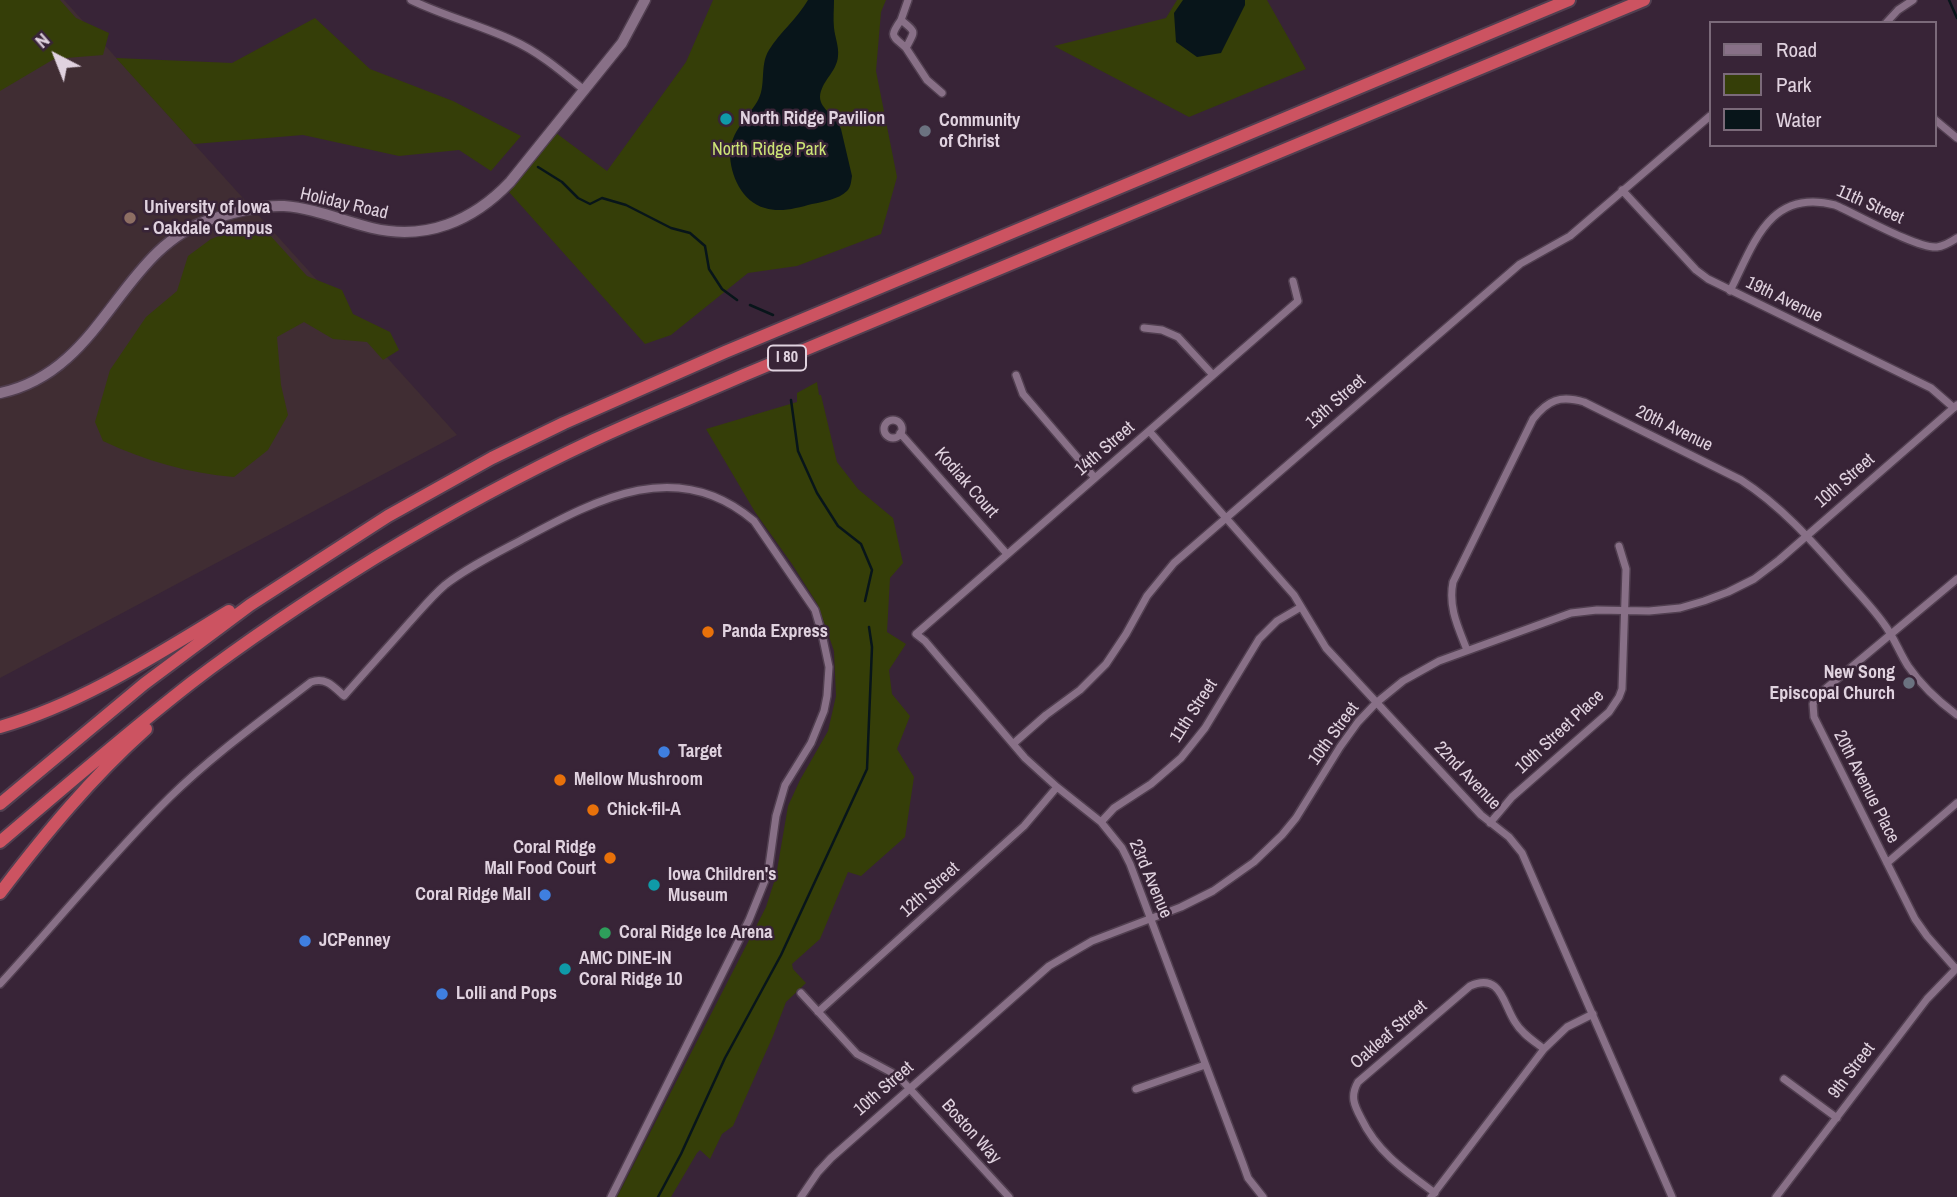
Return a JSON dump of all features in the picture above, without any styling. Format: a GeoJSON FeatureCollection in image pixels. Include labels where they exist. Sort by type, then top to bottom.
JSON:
{"type":"FeatureCollection","features":[{"type":"Feature","properties":{"kind":"highway","name":"I 80"},"geometry":{"type":"LineString","coordinates":[[0,804],[117,706],[250,605],[388,516],[492,458],[631,393],[1569,0]]}},
{"type":"Feature","properties":{"kind":"highway","name":"I 80"},"geometry":{"type":"LineString","coordinates":[[0,842],[192,682],[312,598],[426,528],[498,488],[596,439],[1644,0]]}},
{"type":"Feature","properties":{"kind":"highway"},"geometry":{"type":"LineString","coordinates":[[0,727],[43,713],[104,685],[329,552]]}},
{"type":"Feature","properties":{"kind":"highway"},"geometry":{"type":"LineString","coordinates":[[0,893],[46,832],[102,770],[253,639]]}},
{"type":"Feature","properties":{"kind":"street"},"geometry":{"type":"LineString","coordinates":[[411,0],[529,48],[584,90]]}},
{"type":"Feature","properties":{"kind":"street","name":"Holiday Road"},"geometry":{"type":"LineString","coordinates":[[0,393],[35,381],[68,359],[151,258],[164,245],[191,227],[225,215],[270,206],[302,209],[389,231],[412,232],[449,224],[466,217],[495,197],[584,90],[628,33],[645,0]]}},
{"type":"Feature","properties":{"kind":"street"},"geometry":{"type":"LineString","coordinates":[[908,0],[893,36],[906,48],[927,80],[942,93]]}},
{"type":"Feature","properties":{"kind":"street"},"geometry":{"type":"LineString","coordinates":[[1888,21],[1913,0]]}},
{"type":"Feature","properties":{"kind":"street"},"geometry":{"type":"LineString","coordinates":[[901,20],[911,26],[914,32],[906,48]]}},
{"type":"Feature","properties":{"kind":"street","name":"13th Street"},"geometry":{"type":"LineString","coordinates":[[1013,744],[1093,678],[1117,649],[1158,580],[1174,563],[1520,264],[1570,236],[1708,118]]}},
{"type":"Feature","properties":{"kind":"street"},"geometry":{"type":"LineString","coordinates":[[1936,121],[1957,138]]}},
{"type":"Feature","properties":{"kind":"street","name":"19th Avenue"},"geometry":{"type":"LineString","coordinates":[[1622,190],[1696,270],[1708,279],[1924,385],[1955,407]]}},
{"type":"Feature","properties":{"kind":"street","name":"11th Street"},"geometry":{"type":"LineString","coordinates":[[1730,291],[1756,239],[1771,217],[1806,201],[1822,201],[1835,205],[1930,247],[1947,245],[1957,238]]}},
{"type":"Feature","properties":{"kind":"street","name":"14th Street"},"geometry":{"type":"LineString","coordinates":[[916,634],[1298,301],[1293,281]]}},
{"type":"Feature","properties":{"kind":"street"},"geometry":{"type":"LineString","coordinates":[[1144,328],[1163,330],[1178,337],[1213,375]]}},
{"type":"Feature","properties":{"kind":"street"},"geometry":{"type":"LineString","coordinates":[[1016,375],[1023,394],[1095,478]]}},
{"type":"Feature","properties":{"kind":"street","name":"20th Avenue"},"geometry":{"type":"LineString","coordinates":[[1467,650],[1454,616],[1450,595],[1453,582],[1533,419],[1542,408],[1555,400],[1572,399],[1584,402],[1741,480],[1761,493],[1807,535],[1871,607],[1919,680],[1931,694],[1957,715]]}},
{"type":"Feature","properties":{"kind":"street","name":"10th Street"},"geometry":{"type":"LineString","coordinates":[[801,1197],[831,1158],[1049,966],[1091,941],[1181,907],[1241,873],[1268,849],[1296,818],[1347,737],[1376,703],[1392,690],[1420,671],[1467,650],[1571,612],[1680,608],[1728,592],[1754,579],[1955,407]]}},
{"type":"Feature","properties":{"kind":"street","name":"22nd Avenue"},"geometry":{"type":"LineString","coordinates":[[1150,432],[1288,588],[1326,648],[1490,823],[1509,837],[1522,853],[1672,1197]]}},
{"type":"Feature","properties":{"kind":"street","name":"Kodiak Court"},"geometry":{"type":"LineString","coordinates":[[900,433],[1007,554]]}},
{"type":"Feature","properties":{"kind":"street"},"geometry":{"type":"LineString","coordinates":[[0,984],[142,826],[200,769],[311,682],[329,681],[344,696],[433,596],[457,577],[553,523],[617,494],[663,487],[684,488],[708,494],[728,502],[754,522],[807,598],[814,610],[826,648],[829,667],[827,696],[820,725],[785,785],[776,816],[768,873],[749,920],[611,1197]]}},
{"type":"Feature","properties":{"kind":"street","name":"10th Street Place"},"geometry":{"type":"LineString","coordinates":[[1490,823],[1511,797],[1614,707],[1622,688],[1626,569],[1619,546]]}},
{"type":"Feature","properties":{"kind":"street","name":"20th Avenue Place"},"geometry":{"type":"LineString","coordinates":[[1956,968],[1915,919],[1812,710],[1818,695],[1957,579]]}},
{"type":"Feature","properties":{"kind":"street","name":"11th Street"},"geometry":{"type":"LineString","coordinates":[[1101,822],[1114,808],[1151,784],[1181,758],[1205,727],[1259,639],[1277,621],[1301,607]]}},
{"type":"Feature","properties":{"kind":"street","name":"23rd Avenue"},"geometry":{"type":"LineString","coordinates":[[916,634],[1038,770],[1101,822],[1122,848],[1248,1178],[1263,1197]]}},
{"type":"Feature","properties":{"kind":"street","name":"12th Street"},"geometry":{"type":"LineString","coordinates":[[818,1012],[1024,827],[1057,787]]}},
{"type":"Feature","properties":{"kind":"street"},"geometry":{"type":"LineString","coordinates":[[1887,863],[1957,803]]}},
{"type":"Feature","properties":{"kind":"street","name":"9th Street"},"geometry":{"type":"LineString","coordinates":[[1776,1197],[1927,999],[1956,968]]}},
{"type":"Feature","properties":{"kind":"street","name":"Oakleaf Street"},"geometry":{"type":"LineString","coordinates":[[1433,1195],[1389,1158],[1371,1138],[1353,1103],[1357,1082],[1470,986],[1476,984],[1496,987],[1522,1032],[1544,1049]]}},
{"type":"Feature","properties":{"kind":"street","name":"Boston Way"},"geometry":{"type":"LineString","coordinates":[[801,993],[858,1054],[898,1076],[1009,1197]]}},
{"type":"Feature","properties":{"kind":"street"},"geometry":{"type":"LineString","coordinates":[[1433,1195],[1544,1049],[1567,1027],[1593,1014]]}},
{"type":"Feature","properties":{"kind":"street"},"geometry":{"type":"LineString","coordinates":[[1136,1089],[1205,1065]]}},
{"type":"Feature","properties":{"kind":"street"},"geometry":{"type":"LineString","coordinates":[[1784,1079],[1837,1118]]}},
{"type":"Feature","properties":{"kind":"shaded area","name":"University of Iowa - Oakdale Campus"},"geometry":{"type":"Polygon","coordinates":[[[0,0],[64,0],[457,435],[0,678],[0,0]]]}},
{"type":"Feature","properties":{"kind":"green space"},"geometry":{"type":"Polygon","coordinates":[[[0,0],[60,0],[76,18],[109,33],[103,55],[54,59],[0,91],[0,0]]]}},
{"type":"Feature","properties":{"kind":"green space","name":"North Ridge Park"},"geometry":{"type":"Polygon","coordinates":[[[713,0],[886,0],[881,12],[876,71],[897,177],[881,234],[797,266],[748,273],[671,335],[645,344],[509,192],[556,133],[607,171],[686,62],[713,0]]]}},
{"type":"Feature","properties":{"kind":"green space"},"geometry":{"type":"Polygon","coordinates":[[[1177,0],[1267,0],[1306,69],[1189,117],[1054,46],[1166,18],[1177,0]]]}},
{"type":"Feature","properties":{"kind":"green space"},"geometry":{"type":"Polygon","coordinates":[[[315,18],[370,69],[453,101],[521,136],[491,171],[459,150],[399,156],[303,135],[194,144],[116,58],[232,63],[315,18]]]}},
{"type":"Feature","properties":{"kind":"green space"},"geometry":{"type":"Polygon","coordinates":[[[258,222],[307,276],[342,290],[353,314],[390,332],[399,350],[383,360],[367,342],[333,339],[304,322],[277,337],[281,385],[288,415],[268,450],[234,477],[167,465],[103,441],[95,422],[110,370],[146,317],[177,291],[188,256],[211,239],[258,222]]]}},
{"type":"Feature","properties":{"kind":"green space"},"geometry":{"type":"Polygon","coordinates":[[[817,382],[837,462],[858,489],[893,518],[903,563],[890,578],[887,632],[906,644],[889,670],[892,694],[910,716],[897,749],[914,777],[905,837],[861,876],[848,872],[820,939],[792,964],[793,969],[806,983],[786,1002],[733,1126],[722,1134],[710,1159],[700,1150],[671,1197],[617,1197],[766,907],[776,876],[788,806],[828,731],[836,696],[834,651],[818,605],[755,512],[706,429],[797,402],[797,393],[817,382]]]}},
{"type":"Feature","properties":{"kind":"water"},"geometry":{"type":"Polygon","coordinates":[[[808,0],[834,0],[838,56],[820,97],[841,129],[852,176],[849,188],[840,196],[777,210],[757,205],[744,194],[732,170],[731,145],[736,132],[760,96],[764,63],[769,50],[808,0]]]}},
{"type":"Feature","properties":{"kind":"water"},"geometry":{"type":"Polygon","coordinates":[[[1183,0],[1245,0],[1221,53],[1197,57],[1176,42],[1174,13],[1183,0]]]}},
{"type":"Feature","properties":{"kind":"waterway"},"geometry":{"type":"LineString","coordinates":[[1949,0],[1957,18]]}},
{"type":"Feature","properties":{"kind":"waterway"},"geometry":{"type":"LineString","coordinates":[[538,167],[590,204],[602,198],[626,205],[671,228],[690,233],[705,246],[709,269],[722,289],[737,300]]}},
{"type":"Feature","properties":{"kind":"waterway"},"geometry":{"type":"LineString","coordinates":[[750,305],[773,315]]}},
{"type":"Feature","properties":{"kind":"waterway"},"geometry":{"type":"LineString","coordinates":[[791,400],[798,451],[817,493],[838,526],[861,544],[872,570],[865,601]]}},
{"type":"Feature","properties":{"kind":"waterway"},"geometry":{"type":"LineString","coordinates":[[658,1197],[725,1058],[781,955],[867,769],[872,647],[869,627]]}},
{"type":"Feature","properties":{"kind":"place","name":"North Ridge Pavilion"},"geometry":{"type":"Point","coordinates":[726,119]}},
{"type":"Feature","properties":{"kind":"place","name":"Community of Christ"},"geometry":{"type":"Point","coordinates":[925,131]}},
{"type":"Feature","properties":{"kind":"place","name":"University of Iowa - Oakdale Campus"},"geometry":{"type":"Point","coordinates":[130,218]}},
{"type":"Feature","properties":{"kind":"place","name":"Panda Express"},"geometry":{"type":"Point","coordinates":[708,632]}},
{"type":"Feature","properties":{"kind":"place","name":"New Song Episcopal Church"},"geometry":{"type":"Point","coordinates":[1909,683]}},
{"type":"Feature","properties":{"kind":"place","name":"Target"},"geometry":{"type":"Point","coordinates":[664,752]}},
{"type":"Feature","properties":{"kind":"place","name":"Mellow Mushroom"},"geometry":{"type":"Point","coordinates":[560,780]}},
{"type":"Feature","properties":{"kind":"place","name":"Chick-fil-A"},"geometry":{"type":"Point","coordinates":[593,810]}},
{"type":"Feature","properties":{"kind":"place","name":"Coral Ridge Mall Food Court"},"geometry":{"type":"Point","coordinates":[610,858]}},
{"type":"Feature","properties":{"kind":"place","name":"Iowa Children's Museum"},"geometry":{"type":"Point","coordinates":[654,885]}},
{"type":"Feature","properties":{"kind":"place","name":"Coral Ridge Mall"},"geometry":{"type":"Point","coordinates":[545,895]}},
{"type":"Feature","properties":{"kind":"place","name":"Coral Ridge Ice Arena"},"geometry":{"type":"Point","coordinates":[605,933]}},
{"type":"Feature","properties":{"kind":"place","name":"JCPenney"},"geometry":{"type":"Point","coordinates":[305,941]}},
{"type":"Feature","properties":{"kind":"place","name":"AMC DINE-IN Coral Ridge 10"},"geometry":{"type":"Point","coordinates":[565,969]}},
{"type":"Feature","properties":{"kind":"place","name":"Lolli and Pops"},"geometry":{"type":"Point","coordinates":[442,994]}}]}
